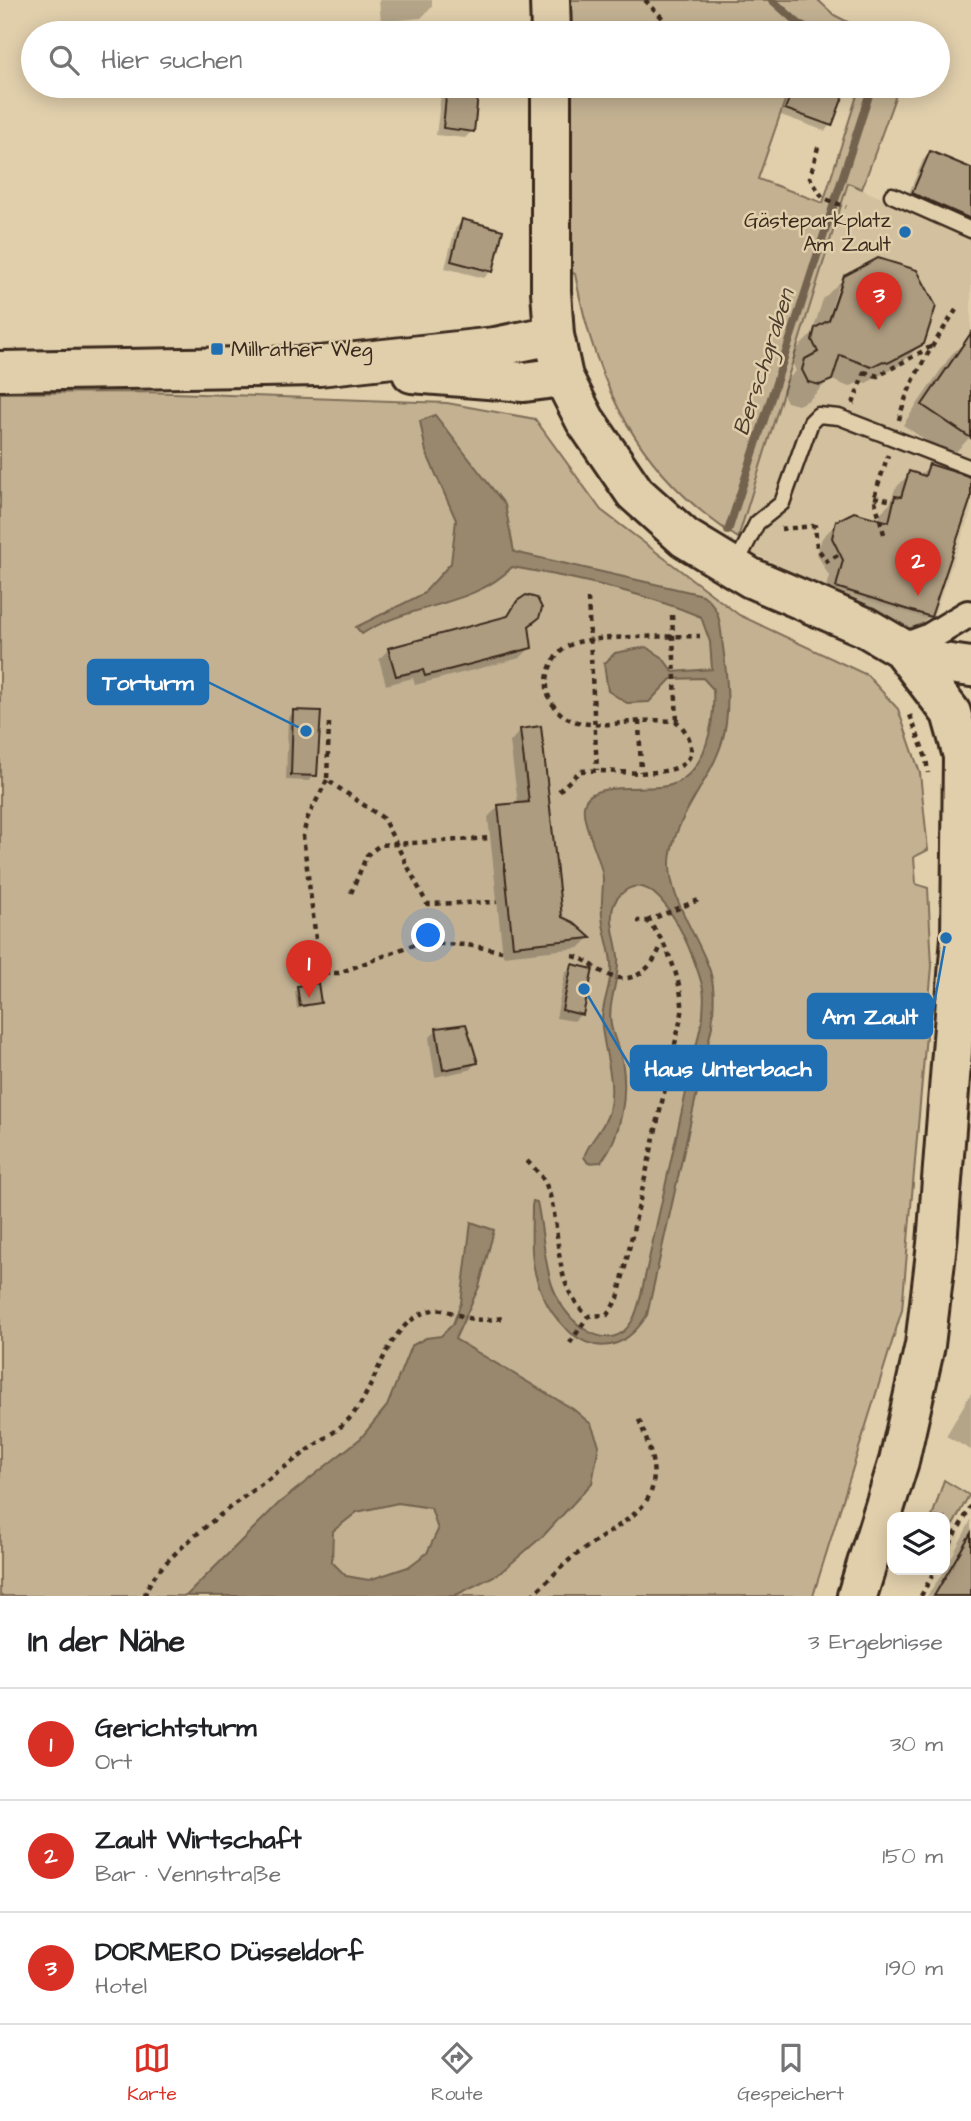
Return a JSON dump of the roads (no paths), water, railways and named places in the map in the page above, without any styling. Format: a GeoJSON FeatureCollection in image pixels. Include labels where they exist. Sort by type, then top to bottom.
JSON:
{"type":"FeatureCollection","features":[{"type":"Feature","properties":{"kind":"main road"},"geometry":{"type":"LineString","coordinates":[[550,0],[551,21]]}},
{"type":"Feature","properties":{"kind":"main road"},"geometry":{"type":"LineString","coordinates":[[551,98],[550,265],[554,335],[563,377],[585,421],[635,493],[685,538],[733,569],[798,601],[874,631],[905,653],[964,708],[967,753],[961,937],[937,1244],[925,1345],[899,1461],[857,1596]]}},
{"type":"Feature","properties":{"kind":"main road"},"geometry":{"type":"LineString","coordinates":[[0,371],[320,366],[495,347],[554,335]]}},
{"type":"Feature","properties":{"kind":"main road"},"geometry":{"type":"LineString","coordinates":[[320,366],[524,382],[563,377]]}},
{"type":"Feature","properties":{"kind":"main road"},"geometry":{"type":"LineString","coordinates":[[905,653],[971,667]]}},
{"type":"Feature","properties":{"kind":"street"},"geometry":{"type":"LineString","coordinates":[[905,653],[970,611]]}},
{"type":"Feature","properties":{"kind":"lane"},"geometry":{"type":"LineString","coordinates":[[892,195],[971,230]]}},
{"type":"Feature","properties":{"kind":"lane"},"geometry":{"type":"LineString","coordinates":[[733,569],[757,523],[782,503],[811,422],[818,415],[829,414],[971,468]]}},
{"type":"Feature","properties":{"kind":"waterway","name":"Berschgraben"},"geometry":{"type":"LineString","coordinates":[[772,0],[796,21]]}},
{"type":"Feature","properties":{"kind":"waterway","name":"Berschgraben"},"geometry":{"type":"LineString","coordinates":[[728,531],[868,98]]}},
{"type":"Feature","properties":{"kind":"place","name":"Gästeparkplatz Am Zault"},"geometry":{"type":"Point","coordinates":[905,232]}},
{"type":"Feature","properties":{"kind":"place","name":"DORMERO Düsseldorf"},"geometry":{"type":"Point","coordinates":[879,330]}},
{"type":"Feature","properties":{"kind":"place","name":"Millrather Weg"},"geometry":{"type":"Point","coordinates":[217,349]}},
{"type":"Feature","properties":{"kind":"place","name":"Zault Wirtschaft"},"geometry":{"type":"Point","coordinates":[918,596]}},
{"type":"Feature","properties":{"kind":"place","name":"Torturm"},"geometry":{"type":"Point","coordinates":[306,731]}},
{"type":"Feature","properties":{"kind":"place","name":"Am Zault"},"geometry":{"type":"Point","coordinates":[946,938]}},
{"type":"Feature","properties":{"kind":"place","name":"Haus Unterbach"},"geometry":{"type":"Point","coordinates":[584,989]}},
{"type":"Feature","properties":{"kind":"place","name":"Gerichtsturm"},"geometry":{"type":"Point","coordinates":[309,998]}}]}
